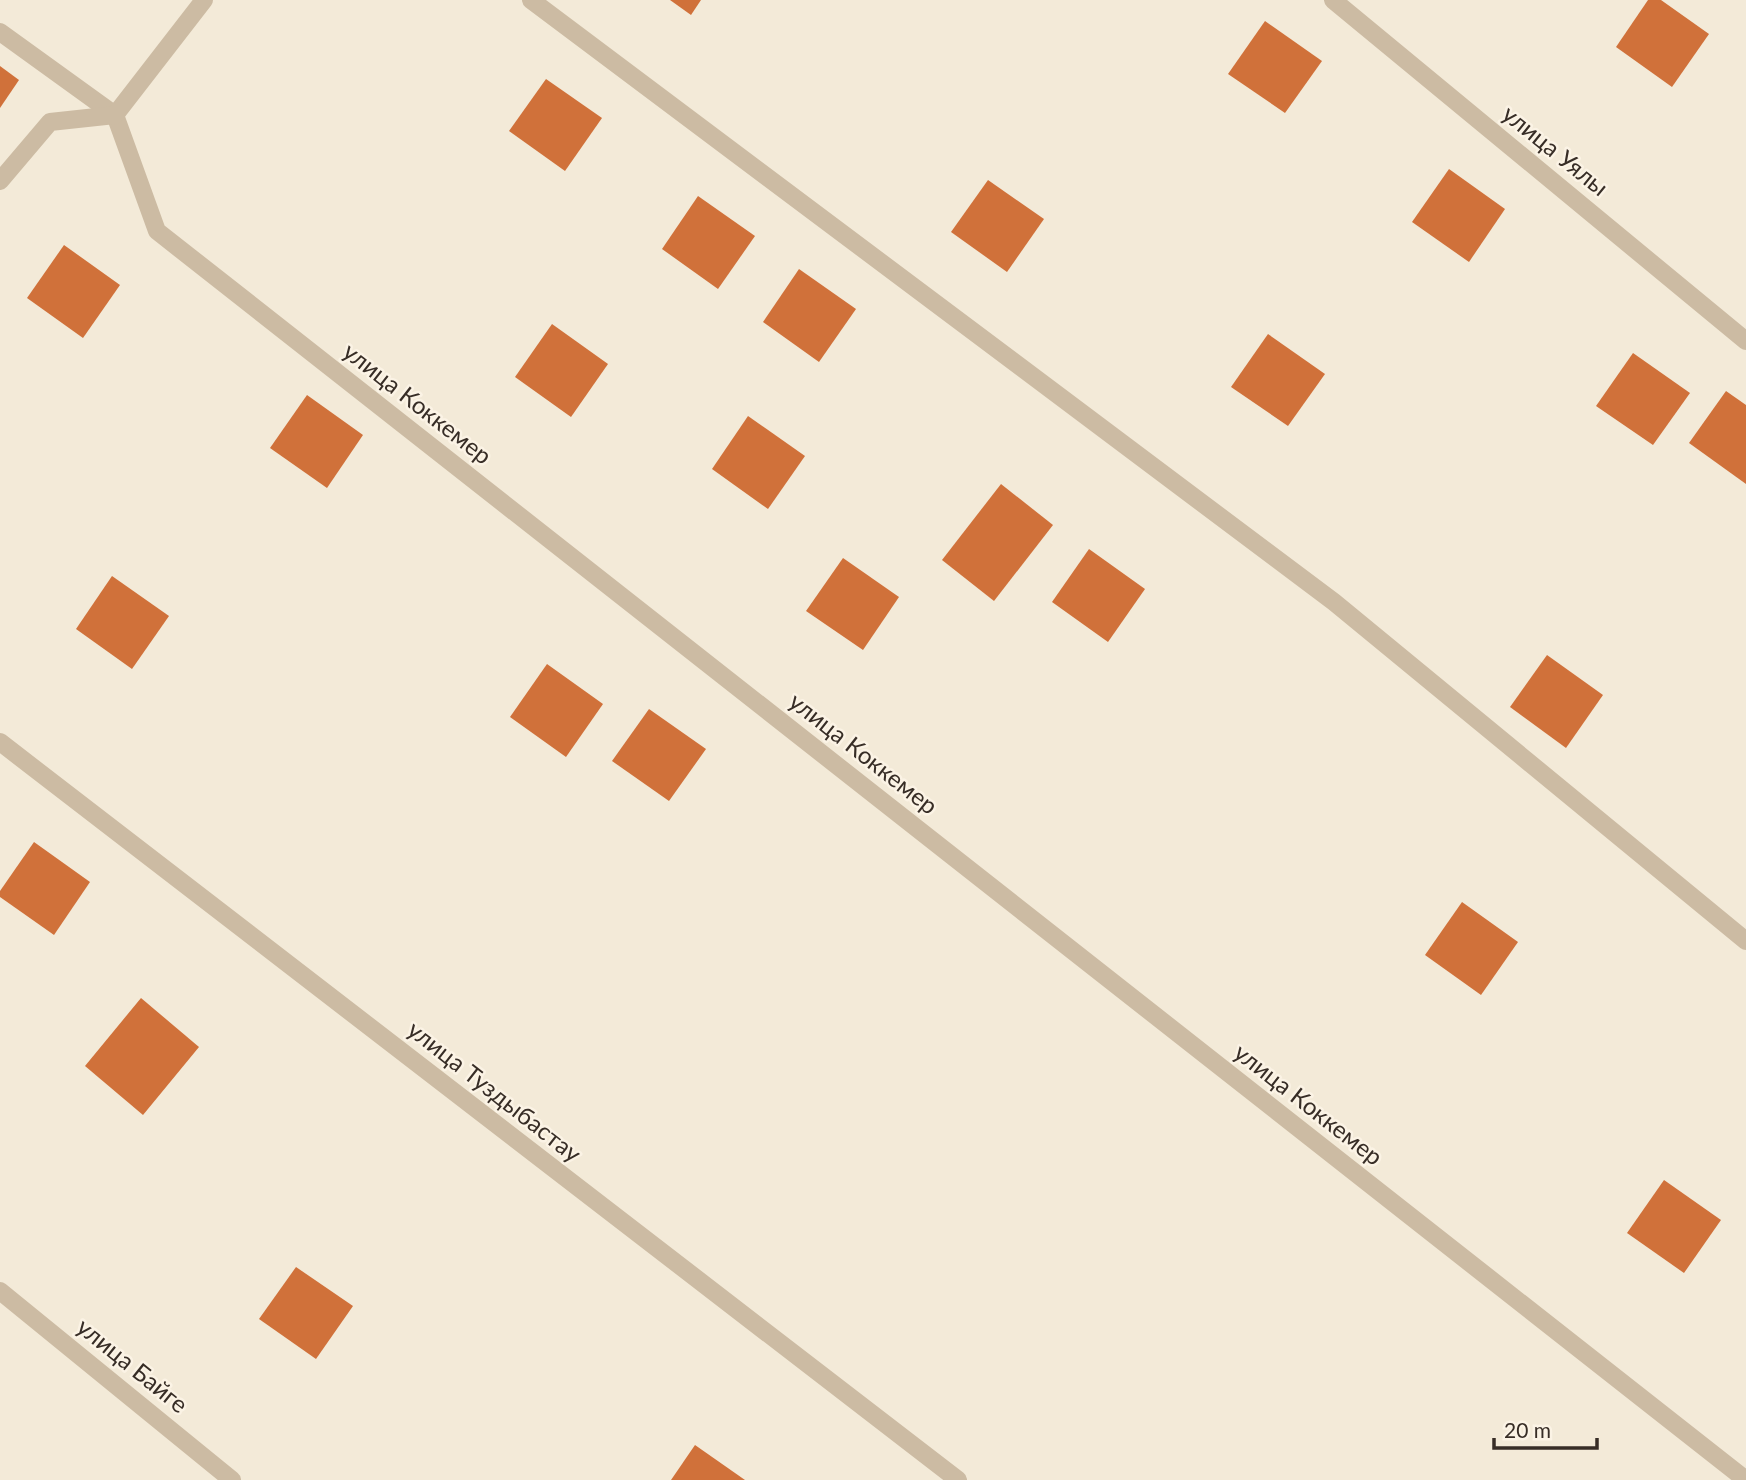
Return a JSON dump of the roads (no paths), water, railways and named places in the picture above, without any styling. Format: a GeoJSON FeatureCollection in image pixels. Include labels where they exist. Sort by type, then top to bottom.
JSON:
{"type":"FeatureCollection","features":[{"type":"Feature","properties":{"kind":"street"},"geometry":{"type":"LineString","coordinates":[[0,181],[50,122],[115,115],[204,0]]}},
{"type":"Feature","properties":{"kind":"street"},"geometry":{"type":"LineString","coordinates":[[531,0],[1334,603],[1746,941]]}},
{"type":"Feature","properties":{"kind":"street","name":"улица Уялы"},"geometry":{"type":"LineString","coordinates":[[1332,0],[1746,341]]}},
{"type":"Feature","properties":{"kind":"street"},"geometry":{"type":"LineString","coordinates":[[0,32],[115,115]]}},
{"type":"Feature","properties":{"kind":"street","name":"улица Коккемер"},"geometry":{"type":"LineString","coordinates":[[115,115],[157,231],[1746,1480]]}},
{"type":"Feature","properties":{"kind":"street","name":"улица Туздыбастау"},"geometry":{"type":"LineString","coordinates":[[0,742],[958,1480]]}},
{"type":"Feature","properties":{"kind":"street","name":"улица Байге"},"geometry":{"type":"LineString","coordinates":[[0,1291],[233,1480]]}}]}
